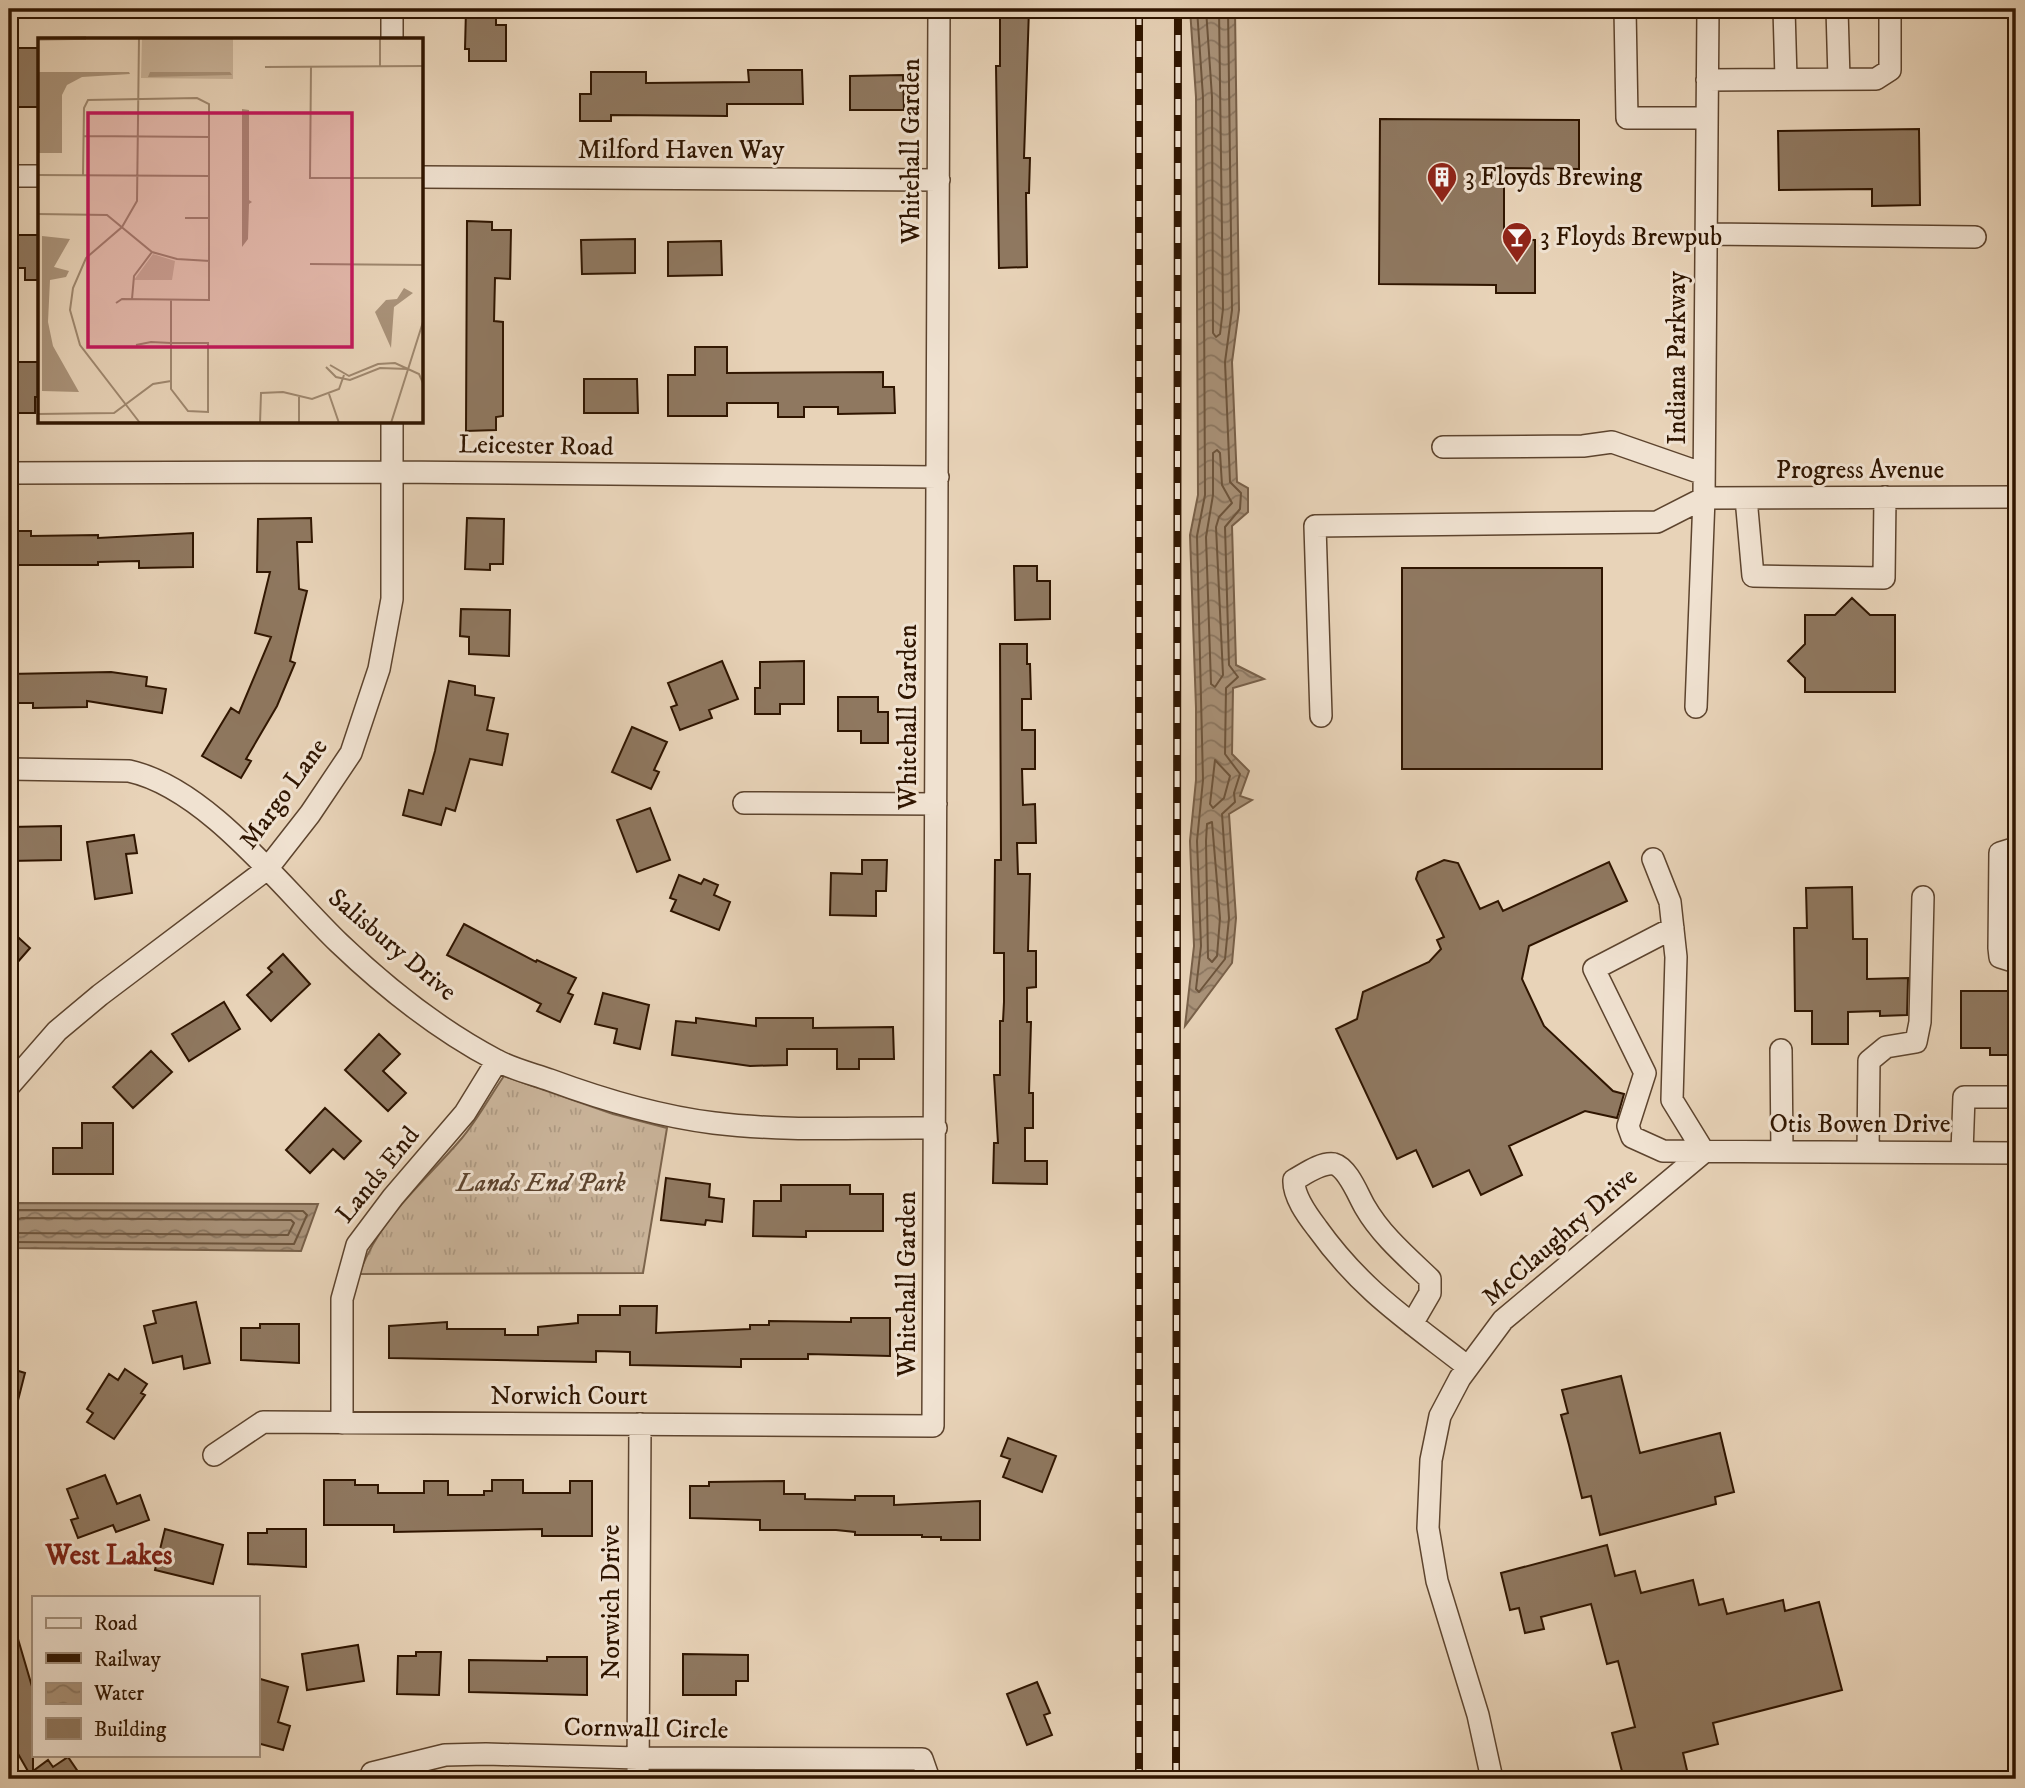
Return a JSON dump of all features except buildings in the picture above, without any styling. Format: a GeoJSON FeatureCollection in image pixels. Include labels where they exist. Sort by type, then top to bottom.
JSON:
{"type":"FeatureCollection","features":[{"type":"Feature","properties":{"kind":"street"},"geometry":{"type":"LineString","coordinates":[[392,9],[392,38]]}},
{"type":"Feature","properties":{"kind":"street","name":"Whitehall Garden"},"geometry":{"type":"LineString","coordinates":[[933,1426],[939,9]]}},
{"type":"Feature","properties":{"kind":"street"},"geometry":{"type":"LineString","coordinates":[[1625,9],[1627,118],[1707,118]]}},
{"type":"Feature","properties":{"kind":"street","name":"Indiana Parkway"},"geometry":{"type":"LineString","coordinates":[[1696,707],[1704,498],[1707,9]]}},
{"type":"Feature","properties":{"kind":"street"},"geometry":{"type":"LineString","coordinates":[[1784,9],[1786,79]]}},
{"type":"Feature","properties":{"kind":"street"},"geometry":{"type":"LineString","coordinates":[[1837,9],[1839,79]]}},
{"type":"Feature","properties":{"kind":"street"},"geometry":{"type":"LineString","coordinates":[[1707,80],[1876,79],[1889,70],[1890,9]]}},
{"type":"Feature","properties":{"kind":"street"},"geometry":{"type":"LineString","coordinates":[[9,176],[38,176]]}},
{"type":"Feature","properties":{"kind":"street","name":"Milford Haven Way"},"geometry":{"type":"LineString","coordinates":[[424,177],[939,180]]}},
{"type":"Feature","properties":{"kind":"street"},"geometry":{"type":"LineString","coordinates":[[1706,234],[1975,237]]}},
{"type":"Feature","properties":{"kind":"street","name":"Margo Lane"},"geometry":{"type":"LineString","coordinates":[[9,1086],[57,1031],[100,995],[267,869],[310,814],[351,753],[379,669],[393,599],[392,424]]}},
{"type":"Feature","properties":{"kind":"street"},"geometry":{"type":"LineString","coordinates":[[1444,447],[1583,446],[1612,442],[1704,474]]}},
{"type":"Feature","properties":{"kind":"street","name":"Leicester Road"},"geometry":{"type":"LineString","coordinates":[[9,473],[392,472],[938,477]]}},
{"type":"Feature","properties":{"kind":"street"},"geometry":{"type":"LineString","coordinates":[[1746,498],[1753,576],[1884,578],[1885,497]]}},
{"type":"Feature","properties":{"kind":"street","name":"Progress Avenue"},"geometry":{"type":"LineString","coordinates":[[1704,498],[2016,497]]}},
{"type":"Feature","properties":{"kind":"street"},"geometry":{"type":"LineString","coordinates":[[1321,716],[1315,526],[1657,522],[1704,498]]}},
{"type":"Feature","properties":{"kind":"street","name":"Salisbury Drive"},"geometry":{"type":"LineString","coordinates":[[9,769],[111,770],[147,775],[189,799],[267,869],[340,944],[411,1004],[496,1060],[608,1101],[682,1119],[753,1126],[936,1128]]}},
{"type":"Feature","properties":{"kind":"street"},"geometry":{"type":"LineString","coordinates":[[744,803],[936,804]]}},
{"type":"Feature","properties":{"kind":"street"},"geometry":{"type":"LineString","coordinates":[[2016,848],[2000,853],[1998,948],[2000,957],[2016,961]]}},
{"type":"Feature","properties":{"kind":"street"},"geometry":{"type":"LineString","coordinates":[[1653,859],[1670,902],[1676,957],[1672,1100]]}},
{"type":"Feature","properties":{"kind":"street"},"geometry":{"type":"LineString","coordinates":[[1868,1152],[1869,1061],[1886,1047],[1916,1042],[1920,1021],[1923,897]]}},
{"type":"Feature","properties":{"kind":"street"},"geometry":{"type":"LineString","coordinates":[[1673,928],[1594,970],[1645,1073],[1672,1100],[1704,1152]]}},
{"type":"Feature","properties":{"kind":"street"},"geometry":{"type":"LineString","coordinates":[[1781,1050],[1782,1152]]}},
{"type":"Feature","properties":{"kind":"street","name":"Lands End"},"geometry":{"type":"LineString","coordinates":[[342,1423],[342,1299],[356,1245],[465,1113],[496,1060]]}},
{"type":"Feature","properties":{"kind":"street","name":"Otis Bowen Drive"},"geometry":{"type":"LineString","coordinates":[[1645,1073],[1628,1126],[1632,1137],[1663,1151],[2016,1153]]}},
{"type":"Feature","properties":{"kind":"street"},"geometry":{"type":"LineString","coordinates":[[1962,1152],[1964,1097],[2016,1097]]}},
{"type":"Feature","properties":{"kind":"street","name":"McClaughry Drive"},"geometry":{"type":"LineString","coordinates":[[1492,1779],[1478,1715],[1437,1581],[1428,1528],[1431,1460],[1440,1416],[1468,1367],[1503,1320],[1704,1152]]}},
{"type":"Feature","properties":{"kind":"street"},"geometry":{"type":"LineString","coordinates":[[1412,1324],[1430,1293],[1430,1279],[1390,1241],[1369,1216],[1342,1168],[1332,1164],[1323,1165],[1294,1180],[1294,1187],[1307,1215],[1356,1278],[1389,1308],[1468,1367]]}},
{"type":"Feature","properties":{"kind":"street","name":"Norwich Court"},"geometry":{"type":"LineString","coordinates":[[214,1455],[263,1422],[933,1426]]}},
{"type":"Feature","properties":{"kind":"street","name":"Norwich Drive"},"geometry":{"type":"LineString","coordinates":[[638,1769],[640,1424]]}},
{"type":"Feature","properties":{"kind":"street","name":"Cornwall Circle"},"geometry":{"type":"LineString","coordinates":[[372,1773],[445,1755],[638,1769],[926,1769]]}},
{"type":"Feature","properties":{"kind":"green space","name":"Lands End Park"},"geometry":{"type":"Polygon","coordinates":[[[504,1076],[613,1114],[667,1128],[643,1273],[359,1274],[368,1253],[391,1217],[462,1138],[504,1076]]]}},
{"type":"Feature","properties":{"kind":"water"},"geometry":{"type":"Polygon","coordinates":[[[1190,9],[1235,9],[1239,310],[1232,362],[1237,482],[1248,488],[1248,512],[1232,526],[1236,665],[1264,679],[1233,688],[1232,754],[1249,771],[1240,796],[1252,800],[1229,814],[1236,918],[1232,963],[1185,1026],[1194,946],[1190,841],[1196,780],[1196,708],[1190,535],[1198,495],[1196,97],[1190,9]]]}},
{"type":"Feature","properties":{"kind":"water"},"geometry":{"type":"Polygon","coordinates":[[[13,1203],[318,1204],[301,1251],[9,1248],[9,1212],[13,1203]]]}},
{"type":"Feature","properties":{"kind":"railway"},"geometry":{"type":"LineString","coordinates":[[1139,9],[1139,1779]]}},
{"type":"Feature","properties":{"kind":"railway"},"geometry":{"type":"LineString","coordinates":[[1176,1779],[1178,9]]}},
{"type":"Feature","properties":{"kind":"place","name":"3 Floyds Brewing"},"geometry":{"type":"Point","coordinates":[1442,204]}},
{"type":"Feature","properties":{"kind":"place","name":"3 Floyds Brewpub"},"geometry":{"type":"Point","coordinates":[1517,264]}},
{"type":"Feature","properties":{"kind":"district","name":"West Lakes"},"geometry":{"type":"Point","coordinates":[109,1555]}}]}
